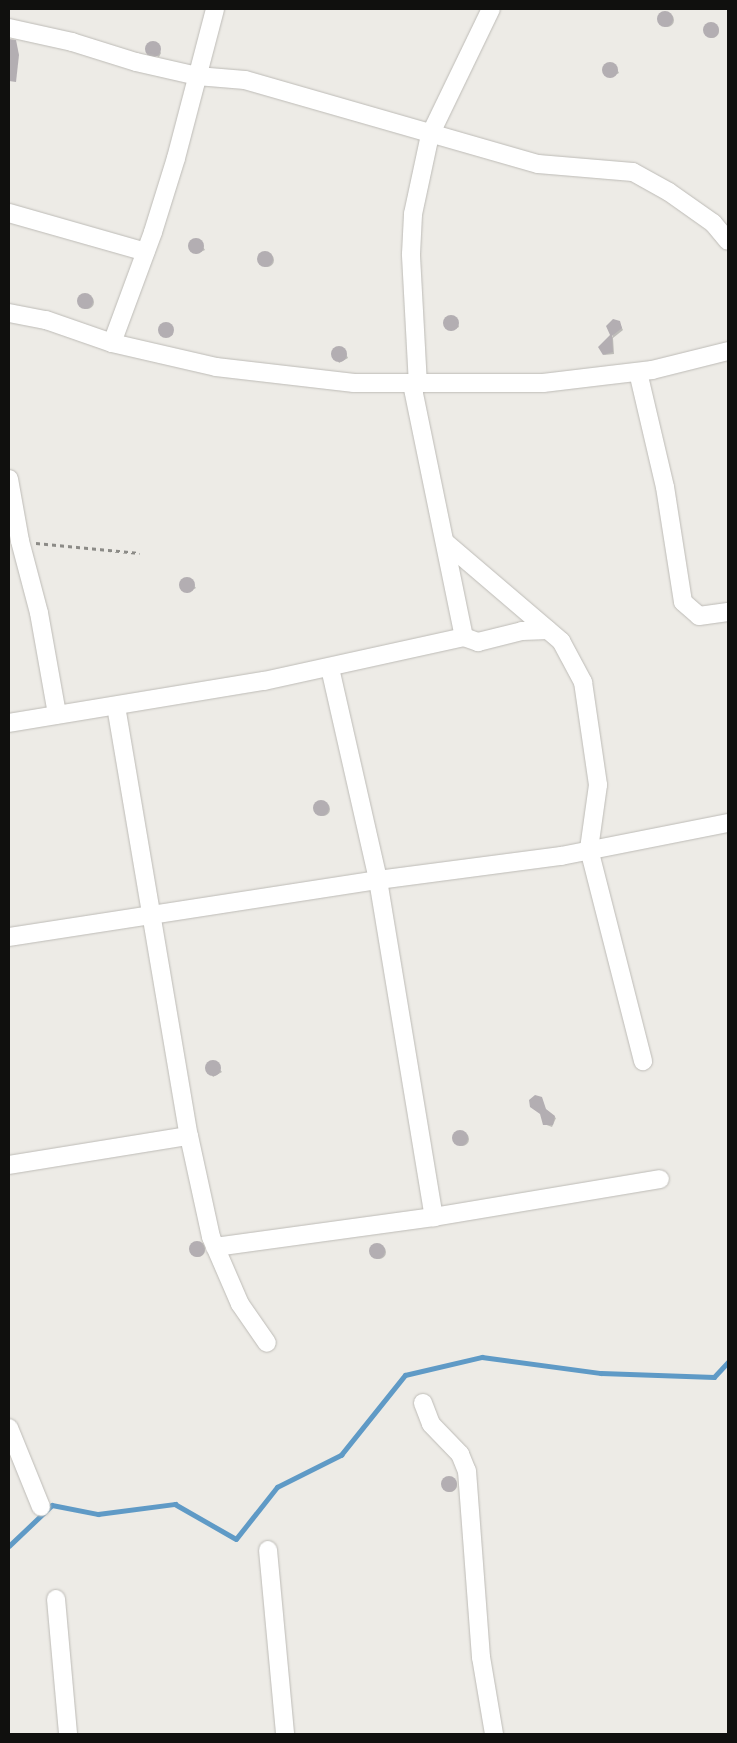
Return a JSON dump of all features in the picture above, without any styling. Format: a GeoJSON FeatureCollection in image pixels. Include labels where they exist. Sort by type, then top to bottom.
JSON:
{"type":"FeatureCollection","features":[{"type":"Feature","properties":{"kind":"street"},"geometry":{"type":"LineString","coordinates":[[112,343],[146,252],[176,158],[215,9]]}},
{"type":"Feature","properties":{"kind":"street"},"geometry":{"type":"LineString","coordinates":[[464,637],[415,384],[413,214],[430,134],[491,9]]}},
{"type":"Feature","properties":{"kind":"street"},"geometry":{"type":"LineString","coordinates":[[9,28],[72,42],[136,62],[197,76],[245,80],[538,164],[633,172],[669,192],[713,223],[728,241]]}},
{"type":"Feature","properties":{"kind":"street"},"geometry":{"type":"LineString","coordinates":[[9,213],[146,252]]}},
{"type":"Feature","properties":{"kind":"street"},"geometry":{"type":"LineString","coordinates":[[9,313],[46,320],[112,343],[216,367],[354,383],[543,383],[638,372],[728,351]]}},
{"type":"Feature","properties":{"kind":"street"},"geometry":{"type":"LineString","coordinates":[[638,372],[664,487],[684,602],[699,616],[728,612]]}},
{"type":"Feature","properties":{"kind":"street"},"geometry":{"type":"LineString","coordinates":[[9,478],[20,541],[39,613],[57,714]]}},
{"type":"Feature","properties":{"kind":"street"},"geometry":{"type":"LineString","coordinates":[[445,542],[561,641],[583,682],[588,699],[598,786],[589,849],[643,1061]]}},
{"type":"Feature","properties":{"kind":"street"},"geometry":{"type":"LineString","coordinates":[[9,723],[330,668],[464,637],[478,642],[522,630],[548,630]]}},
{"type":"Feature","properties":{"kind":"street"},"geometry":{"type":"LineString","coordinates":[[330,668],[378,880],[434,1218]]}},
{"type":"Feature","properties":{"kind":"street"},"geometry":{"type":"LineString","coordinates":[[116,706],[132,811],[154,917],[189,1136],[215,1247],[240,1304],[267,1343]]}},
{"type":"Feature","properties":{"kind":"street"},"geometry":{"type":"LineString","coordinates":[[9,937],[154,917],[378,880],[562,856],[589,849],[728,823]]}},
{"type":"Feature","properties":{"kind":"street"},"geometry":{"type":"LineString","coordinates":[[9,1165],[189,1136]]}},
{"type":"Feature","properties":{"kind":"street"},"geometry":{"type":"LineString","coordinates":[[215,1247],[434,1218],[660,1179]]}},
{"type":"Feature","properties":{"kind":"street"},"geometry":{"type":"LineString","coordinates":[[423,1403],[431,1424],[460,1454],[467,1471],[481,1657],[494,1734]]}},
{"type":"Feature","properties":{"kind":"street"},"geometry":{"type":"LineString","coordinates":[[9,1428],[41,1507]]}},
{"type":"Feature","properties":{"kind":"street"},"geometry":{"type":"LineString","coordinates":[[268,1550],[285,1734]]}},
{"type":"Feature","properties":{"kind":"street"},"geometry":{"type":"LineString","coordinates":[[56,1599],[68,1734]]}},
{"type":"Feature","properties":{"kind":"path"},"geometry":{"type":"LineString","coordinates":[[20,541],[140,553]]}},
{"type":"Feature","properties":{"kind":"building"},"geometry":{"type":"Polygon","coordinates":[[[665,11],[671,13],[673,19],[671,25],[665,27],[659,25],[657,19],[659,13],[665,11]]]}},
{"type":"Feature","properties":{"kind":"building"},"geometry":{"type":"Polygon","coordinates":[[[711,22],[717,24],[719,30],[717,36],[711,38],[705,36],[703,30],[705,24],[711,22]]]}},
{"type":"Feature","properties":{"kind":"building"},"geometry":{"type":"Polygon","coordinates":[[[9,39],[16,40],[19,55],[16,82],[9,81],[9,39]]]}},
{"type":"Feature","properties":{"kind":"building"},"geometry":{"type":"Polygon","coordinates":[[[153,41],[161,49],[153,57],[145,49],[153,41]]]}},
{"type":"Feature","properties":{"kind":"building"},"geometry":{"type":"Polygon","coordinates":[[[610,62],[616,64],[618,70],[616,76],[610,78],[604,76],[602,70],[604,64],[610,62]]]}},
{"type":"Feature","properties":{"kind":"building"},"geometry":{"type":"Polygon","coordinates":[[[196,238],[202,240],[204,246],[202,252],[196,254],[190,252],[188,246],[190,240],[196,238]]]}},
{"type":"Feature","properties":{"kind":"building"},"geometry":{"type":"Polygon","coordinates":[[[265,251],[271,253],[273,259],[271,265],[265,267],[259,265],[257,259],[259,253],[265,251]]]}},
{"type":"Feature","properties":{"kind":"building"},"geometry":{"type":"Polygon","coordinates":[[[85,293],[91,295],[93,301],[91,307],[85,309],[79,307],[77,301],[79,295],[85,293]]]}},
{"type":"Feature","properties":{"kind":"building"},"geometry":{"type":"Polygon","coordinates":[[[451,315],[457,317],[459,323],[457,329],[451,331],[445,329],[443,323],[445,317],[451,315]]]}},
{"type":"Feature","properties":{"kind":"building"},"geometry":{"type":"Polygon","coordinates":[[[613,319],[620,321],[622,328],[612,336],[613,352],[603,355],[598,347],[610,335],[606,326],[613,319]]]}},
{"type":"Feature","properties":{"kind":"building"},"geometry":{"type":"Polygon","coordinates":[[[166,322],[172,324],[174,330],[172,336],[166,338],[160,336],[158,330],[160,324],[166,322]]]}},
{"type":"Feature","properties":{"kind":"building"},"geometry":{"type":"Polygon","coordinates":[[[339,346],[345,348],[347,354],[345,360],[339,362],[333,360],[331,354],[333,348],[339,346]]]}},
{"type":"Feature","properties":{"kind":"building"},"geometry":{"type":"Polygon","coordinates":[[[187,577],[193,579],[195,585],[193,591],[187,593],[181,591],[179,585],[181,579],[187,577]]]}},
{"type":"Feature","properties":{"kind":"building"},"geometry":{"type":"Polygon","coordinates":[[[321,800],[327,802],[329,808],[327,814],[321,816],[315,814],[313,808],[315,802],[321,800]]]}},
{"type":"Feature","properties":{"kind":"building"},"geometry":{"type":"Polygon","coordinates":[[[213,1060],[219,1062],[221,1068],[219,1074],[213,1076],[207,1074],[205,1068],[207,1062],[213,1060]]]}},
{"type":"Feature","properties":{"kind":"building"},"geometry":{"type":"Polygon","coordinates":[[[535,1095],[542,1097],[546,1109],[555,1116],[553,1125],[543,1125],[540,1114],[530,1107],[529,1100],[535,1095]]]}},
{"type":"Feature","properties":{"kind":"building"},"geometry":{"type":"Polygon","coordinates":[[[460,1130],[466,1132],[468,1138],[466,1144],[460,1146],[454,1144],[452,1138],[454,1132],[460,1130]]]}},
{"type":"Feature","properties":{"kind":"building"},"geometry":{"type":"Polygon","coordinates":[[[197,1241],[203,1243],[205,1249],[203,1255],[197,1257],[191,1255],[189,1249],[191,1243],[197,1241]]]}},
{"type":"Feature","properties":{"kind":"building"},"geometry":{"type":"Polygon","coordinates":[[[377,1243],[383,1245],[385,1251],[383,1257],[377,1259],[371,1257],[369,1251],[371,1245],[377,1243]]]}},
{"type":"Feature","properties":{"kind":"building"},"geometry":{"type":"Polygon","coordinates":[[[449,1476],[455,1478],[457,1484],[455,1490],[449,1492],[443,1490],[441,1484],[443,1478],[449,1476]]]}},
{"type":"Feature","properties":{"kind":"waterway"},"geometry":{"type":"LineString","coordinates":[[9,1546],[52,1505],[98,1514],[175,1504],[236,1539],[277,1487],[341,1455],[405,1375],[482,1357],[601,1373],[714,1377],[728,1362]]}}]}
